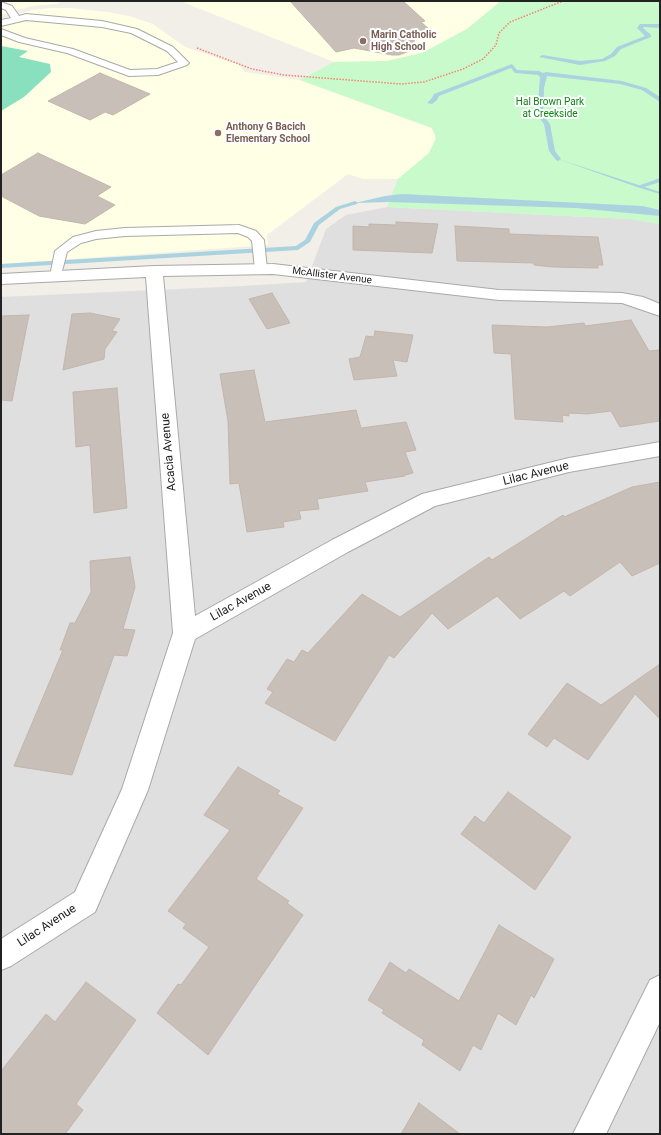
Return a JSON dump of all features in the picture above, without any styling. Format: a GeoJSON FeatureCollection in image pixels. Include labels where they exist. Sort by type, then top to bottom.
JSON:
{"type":"FeatureCollection","features":[{"type":"Feature","properties":{"kind":"street","name":"McAllister Avenue"},"geometry":{"type":"LineString","coordinates":[[1,279],[261,264],[273,269],[499,295],[618,297],[637,300],[660,310]]}},
{"type":"Feature","properties":{"kind":"street","name":"Acacia Avenue"},"geometry":{"type":"LineString","coordinates":[[154,270],[185,633]]}},
{"type":"Feature","properties":{"kind":"street","name":"Lilac Avenue"},"geometry":{"type":"LineString","coordinates":[[1,956],[84,902],[135,790],[185,633],[340,546],[429,500],[569,465],[660,449]]}},
{"type":"Feature","properties":{"kind":"street"},"geometry":{"type":"LineString","coordinates":[[589,1134],[660,990]]}},
{"type":"Feature","properties":{"kind":"lane"},"geometry":{"type":"LineString","coordinates":[[1,5],[9,8],[17,20]]}},
{"type":"Feature","properties":{"kind":"lane"},"geometry":{"type":"LineString","coordinates":[[1,23],[26,17],[102,24],[134,31],[170,49],[184,63],[158,72],[129,73],[70,51],[22,40],[1,32]]}},
{"type":"Feature","properties":{"kind":"lane"},"geometry":{"type":"LineString","coordinates":[[56,276],[61,251],[77,240],[96,235],[125,232],[239,228],[252,234],[258,240],[261,264]]}},
{"type":"Feature","properties":{"kind":"path"},"geometry":{"type":"LineString","coordinates":[[192,46],[252,69],[284,75],[401,84],[424,82],[483,59],[496,45],[499,33],[510,22],[563,1]]}},
{"type":"Feature","properties":{"kind":"shaded area"},"geometry":{"type":"Polygon","coordinates":[[[1,1],[63,1],[56,4],[32,6],[1,15],[1,1]]]}},
{"type":"Feature","properties":{"kind":"shaded area","name":"Marin Catholic High School"},"geometry":{"type":"Polygon","coordinates":[[[180,1],[501,1],[467,29],[422,53],[387,61],[334,62],[180,1]]]}},
{"type":"Feature","properties":{"kind":"shaded area","name":"Anthony G Bacich Elementary School"},"geometry":{"type":"Polygon","coordinates":[[[70,8],[107,12],[129,16],[153,24],[185,47],[239,65],[245,72],[300,80],[432,128],[436,138],[429,153],[398,179],[363,179],[348,174],[267,235],[268,245],[1,264],[1,19],[32,10],[70,8]]]}},
{"type":"Feature","properties":{"kind":"shaded area"},"geometry":{"type":"Polygon","coordinates":[[[387,207],[630,219],[660,224],[660,1134],[1,1134],[1,297],[306,282],[326,229],[346,215],[387,207]]]}},
{"type":"Feature","properties":{"kind":"green space","name":"Hal Brown Park at Creekside"},"geometry":{"type":"Polygon","coordinates":[[[501,1],[660,1],[660,224],[630,219],[387,207],[398,179],[429,153],[436,138],[432,128],[300,80],[334,62],[387,61],[422,53],[467,29],[501,1]]]}},
{"type":"Feature","properties":{"kind":"green space"},"geometry":{"type":"Polygon","coordinates":[[[1,46],[28,51],[19,57],[50,64],[51,72],[24,97],[1,111],[1,46]]]}},
{"type":"Feature","properties":{"kind":"water"},"geometry":{"type":"Polygon","coordinates":[[[558,159],[660,192],[660,194],[637,187],[558,159]]]}},
{"type":"Feature","properties":{"kind":"water"},"geometry":{"type":"Polygon","coordinates":[[[402,194],[642,206],[660,210],[660,216],[576,208],[389,202],[355,203],[385,196],[402,194]]]}},
{"type":"Feature","properties":{"kind":"building"},"geometry":{"type":"Polygon","coordinates":[[[290,1],[403,1],[425,21],[421,22],[430,30],[416,33],[412,50],[399,55],[354,48],[336,52],[290,1]]]}},
{"type":"Feature","properties":{"kind":"building"},"geometry":{"type":"Polygon","coordinates":[[[100,73],[150,94],[113,115],[105,112],[90,120],[48,101],[100,73]]]}},
{"type":"Feature","properties":{"kind":"building"},"geometry":{"type":"Polygon","coordinates":[[[38,153],[111,187],[97,196],[115,205],[85,224],[39,216],[1,196],[1,175],[38,153]]]}},
{"type":"Feature","properties":{"kind":"building"},"geometry":{"type":"Polygon","coordinates":[[[396,222],[438,224],[432,253],[353,250],[353,226],[369,227],[369,224],[396,225],[396,222]]]}},
{"type":"Feature","properties":{"kind":"building"},"geometry":{"type":"Polygon","coordinates":[[[455,226],[509,229],[509,234],[598,237],[603,265],[598,265],[598,268],[553,267],[534,265],[534,263],[457,261],[455,226]]]}},
{"type":"Feature","properties":{"kind":"building"},"geometry":{"type":"Polygon","coordinates":[[[272,293],[290,323],[267,329],[249,299],[272,293]]]}},
{"type":"Feature","properties":{"kind":"building"},"geometry":{"type":"Polygon","coordinates":[[[90,313],[120,319],[112,331],[117,332],[105,349],[104,359],[63,370],[72,314],[90,313]]]}},
{"type":"Feature","properties":{"kind":"building"},"geometry":{"type":"Polygon","coordinates":[[[29,315],[12,401],[1,400],[1,316],[29,315]]]}},
{"type":"Feature","properties":{"kind":"building"},"geometry":{"type":"Polygon","coordinates":[[[631,320],[649,351],[660,350],[660,421],[620,427],[611,411],[587,414],[569,413],[569,416],[562,415],[563,422],[515,419],[511,354],[494,353],[492,325],[547,327],[584,323],[585,326],[631,320]]]}},
{"type":"Feature","properties":{"kind":"building"},"geometry":{"type":"Polygon","coordinates":[[[375,331],[413,335],[407,362],[393,360],[397,376],[354,380],[349,359],[360,357],[366,336],[374,337],[375,331]]]}},
{"type":"Feature","properties":{"kind":"building"},"geometry":{"type":"Polygon","coordinates":[[[254,370],[265,422],[356,410],[361,428],[406,422],[416,450],[405,452],[413,473],[405,476],[365,482],[368,491],[317,499],[319,509],[299,511],[301,519],[283,522],[284,527],[247,532],[239,483],[230,484],[228,421],[220,374],[254,370]]]}},
{"type":"Feature","properties":{"kind":"building"},"geometry":{"type":"Polygon","coordinates":[[[117,388],[127,508],[94,513],[90,445],[76,447],[73,392],[117,388]]]}},
{"type":"Feature","properties":{"kind":"building"},"geometry":{"type":"Polygon","coordinates":[[[660,482],[660,563],[632,576],[620,562],[570,596],[564,591],[520,619],[497,596],[448,629],[432,613],[394,658],[389,655],[335,741],[265,703],[273,692],[267,689],[287,659],[294,662],[302,650],[308,653],[362,594],[400,617],[489,557],[492,560],[563,515],[564,517],[632,487],[660,482]]]}},
{"type":"Feature","properties":{"kind":"building"},"geometry":{"type":"Polygon","coordinates":[[[130,557],[135,587],[123,629],[135,630],[127,656],[114,655],[72,775],[14,766],[63,650],[60,650],[70,623],[75,623],[91,592],[90,561],[130,557]]]}},
{"type":"Feature","properties":{"kind":"building"},"geometry":{"type":"Polygon","coordinates":[[[660,664],[660,719],[635,694],[588,760],[554,738],[547,747],[528,734],[567,683],[601,705],[660,664]]]}},
{"type":"Feature","properties":{"kind":"building"},"geometry":{"type":"Polygon","coordinates":[[[238,767],[280,791],[277,794],[303,808],[256,879],[289,901],[287,903],[303,915],[208,1055],[157,1013],[178,984],[181,985],[209,947],[183,928],[186,924],[168,911],[230,830],[204,815],[238,767]]]}},
{"type":"Feature","properties":{"kind":"building"},"geometry":{"type":"Polygon","coordinates":[[[508,792],[571,837],[535,890],[461,834],[475,816],[484,823],[508,792]]]}},
{"type":"Feature","properties":{"kind":"building"},"geometry":{"type":"Polygon","coordinates":[[[499,925],[554,959],[534,998],[531,995],[516,1025],[498,1013],[481,1050],[473,1045],[460,1071],[422,1045],[424,1040],[382,1013],[384,1010],[368,1000],[390,962],[406,973],[409,969],[459,1001],[499,925]]]}},
{"type":"Feature","properties":{"kind":"building"},"geometry":{"type":"Polygon","coordinates":[[[86,982],[136,1020],[76,1104],[83,1110],[65,1134],[1,1134],[1,1071],[46,1014],[55,1022],[86,982]]]}},
{"type":"Feature","properties":{"kind":"building"},"geometry":{"type":"Polygon","coordinates":[[[419,1103],[460,1134],[401,1134],[419,1103]]]}},
{"type":"Feature","properties":{"kind":"waterway"},"geometry":{"type":"LineString","coordinates":[[542,57],[580,63],[603,60],[613,55],[619,48],[649,36],[640,28],[642,25],[660,26]]}},
{"type":"Feature","properties":{"kind":"waterway"},"geometry":{"type":"LineString","coordinates":[[430,103],[435,99],[436,95],[512,66],[515,71],[539,73],[543,76]]}},
{"type":"Feature","properties":{"kind":"waterway"},"geometry":{"type":"LineString","coordinates":[[543,76],[546,74],[620,82],[644,89],[660,100]]}},
{"type":"Feature","properties":{"kind":"waterway"},"geometry":{"type":"LineString","coordinates":[[543,76],[540,115],[547,124],[552,151],[558,159]]}},
{"type":"Feature","properties":{"kind":"waterway"},"geometry":{"type":"LineString","coordinates":[[641,186],[660,180]]}},
{"type":"Feature","properties":{"kind":"waterway"},"geometry":{"type":"LineString","coordinates":[[1,266],[298,248],[308,241],[316,224],[338,208],[355,203]]}},
{"type":"Feature","properties":{"kind":"place","name":"Marin Catholic High School"},"geometry":{"type":"Point","coordinates":[363,41]}},
{"type":"Feature","properties":{"kind":"place","name":"Anthony G Bacich Elementary School"},"geometry":{"type":"Point","coordinates":[218,133]}}]}
